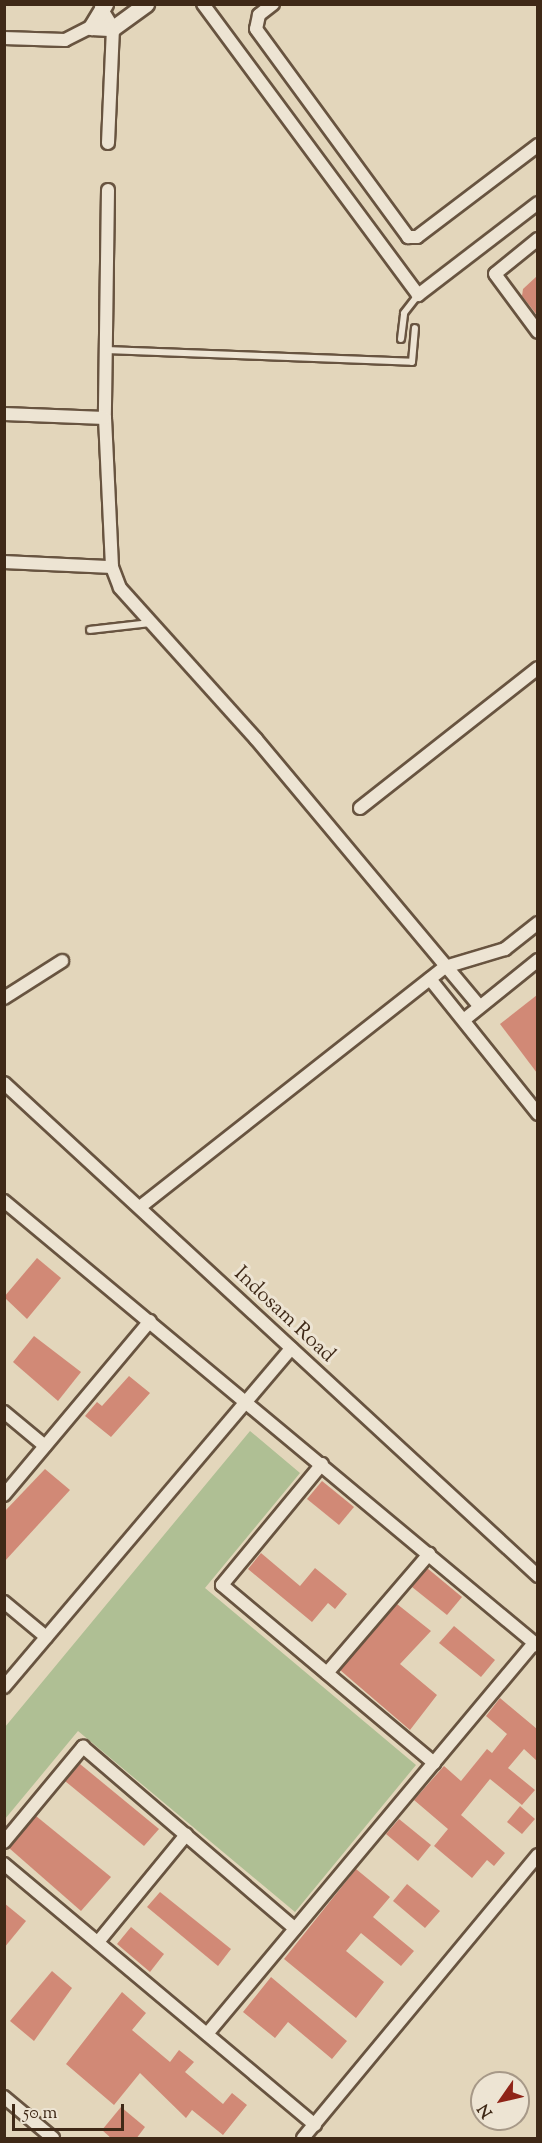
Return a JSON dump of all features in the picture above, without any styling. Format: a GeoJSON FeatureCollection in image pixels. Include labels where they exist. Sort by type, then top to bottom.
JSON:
{"type":"FeatureCollection","features":[{"type":"Feature","properties":{"kind":"street"},"geometry":{"type":"LineString","coordinates":[[4,38],[65,40],[92,27],[113,28],[146,4]]}},
{"type":"Feature","properties":{"kind":"street"},"geometry":{"type":"LineString","coordinates":[[203,4],[418,295],[537,203]]}},
{"type":"Feature","properties":{"kind":"street"},"geometry":{"type":"LineString","coordinates":[[273,4],[259,15],[256,29],[408,237],[417,237],[537,145]]}},
{"type":"Feature","properties":{"kind":"street"},"geometry":{"type":"LineString","coordinates":[[103,6],[113,28],[108,143]]}},
{"type":"Feature","properties":{"kind":"street"},"geometry":{"type":"LineString","coordinates":[[92,27],[103,6]]}},
{"type":"Feature","properties":{"kind":"street"},"geometry":{"type":"LineString","coordinates":[[108,190],[105,418],[112,567],[120,588],[256,739],[479,1006]]}},
{"type":"Feature","properties":{"kind":"street"},"geometry":{"type":"LineString","coordinates":[[537,239],[495,274],[537,332]]}},
{"type":"Feature","properties":{"kind":"street"},"geometry":{"type":"LineString","coordinates":[[4,414],[105,418]]}},
{"type":"Feature","properties":{"kind":"street"},"geometry":{"type":"LineString","coordinates":[[4,562],[112,567]]}},
{"type":"Feature","properties":{"kind":"street"},"geometry":{"type":"LineString","coordinates":[[360,808],[537,668]]}},
{"type":"Feature","properties":{"kind":"street"},"geometry":{"type":"LineString","coordinates":[[140,1207],[445,968],[505,949],[537,923]]}},
{"type":"Feature","properties":{"kind":"street"},"geometry":{"type":"LineString","coordinates":[[4,998],[62,961]]}},
{"type":"Feature","properties":{"kind":"street"},"geometry":{"type":"LineString","coordinates":[[465,1019],[536,963]]}},
{"type":"Feature","properties":{"kind":"street"},"geometry":{"type":"LineString","coordinates":[[430,979],[465,1019],[537,1114]]}},
{"type":"Feature","properties":{"kind":"street","name":"Indosam Road"},"geometry":{"type":"LineString","coordinates":[[4,1083],[537,1576]]}},
{"type":"Feature","properties":{"kind":"street"},"geometry":{"type":"LineString","coordinates":[[4,1201],[245,1399],[536,1645],[207,2034]]}},
{"type":"Feature","properties":{"kind":"street"},"geometry":{"type":"LineString","coordinates":[[4,1495],[150,1321]]}},
{"type":"Feature","properties":{"kind":"street"},"geometry":{"type":"LineString","coordinates":[[4,1687],[245,1399],[291,1348]]}},
{"type":"Feature","properties":{"kind":"street"},"geometry":{"type":"LineString","coordinates":[[4,1412],[45,1446]]}},
{"type":"Feature","properties":{"kind":"street"},"geometry":{"type":"LineString","coordinates":[[322,1464],[222,1585],[434,1763]]}},
{"type":"Feature","properties":{"kind":"street"},"geometry":{"type":"LineString","coordinates":[[327,1673],[429,1554]]}},
{"type":"Feature","properties":{"kind":"street"},"geometry":{"type":"LineString","coordinates":[[4,1602],[46,1637]]}},
{"type":"Feature","properties":{"kind":"street"},"geometry":{"type":"LineString","coordinates":[[4,1842],[84,1748],[295,1929]]}},
{"type":"Feature","properties":{"kind":"street"},"geometry":{"type":"LineString","coordinates":[[98,1942],[186,1835]]}},
{"type":"Feature","properties":{"kind":"street"},"geometry":{"type":"LineString","coordinates":[[303,2139],[537,1855]]}},
{"type":"Feature","properties":{"kind":"street"},"geometry":{"type":"LineString","coordinates":[[4,1864],[315,2125]]}},
{"type":"Feature","properties":{"kind":"street"},"geometry":{"type":"LineString","coordinates":[[4,2097],[53,2139]]}},
{"type":"Feature","properties":{"kind":"lane"},"geometry":{"type":"LineString","coordinates":[[401,339],[405,313],[418,295]]}},
{"type":"Feature","properties":{"kind":"lane"},"geometry":{"type":"LineString","coordinates":[[106,350],[412,362],[415,328]]}},
{"type":"Feature","properties":{"kind":"lane"},"geometry":{"type":"LineString","coordinates":[[90,630],[150,623]]}},
{"type":"Feature","properties":{"kind":"green space"},"geometry":{"type":"Polygon","coordinates":[[[250,1431],[300,1473],[205,1588],[416,1765],[295,1912],[78,1731],[5,1819],[5,1727],[250,1431]]]}},
{"type":"Feature","properties":{"kind":"building"},"geometry":{"type":"Polygon","coordinates":[[[537,276],[537,315],[522,296],[523,289],[537,276]]]}},
{"type":"Feature","properties":{"kind":"building"},"geometry":{"type":"Polygon","coordinates":[[[537,995],[537,1073],[500,1024],[537,995]]]}},
{"type":"Feature","properties":{"kind":"building"},"geometry":{"type":"Polygon","coordinates":[[[37,1258],[61,1278],[27,1319],[4,1297],[37,1258]]]}},
{"type":"Feature","properties":{"kind":"building"},"geometry":{"type":"Polygon","coordinates":[[[34,1336],[81,1372],[58,1401],[13,1362],[34,1336]]]}},
{"type":"Feature","properties":{"kind":"building"},"geometry":{"type":"Polygon","coordinates":[[[129,1376],[150,1393],[111,1437],[85,1416],[97,1402],[102,1406],[129,1376]]]}},
{"type":"Feature","properties":{"kind":"building"},"geometry":{"type":"Polygon","coordinates":[[[45,1469],[70,1490],[4,1562],[4,1512],[45,1469]]]}},
{"type":"Feature","properties":{"kind":"building"},"geometry":{"type":"Polygon","coordinates":[[[322,1481],[354,1507],[339,1525],[307,1499],[322,1481]]]}},
{"type":"Feature","properties":{"kind":"building"},"geometry":{"type":"Polygon","coordinates":[[[261,1553],[300,1586],[315,1568],[347,1594],[335,1609],[328,1603],[312,1622],[248,1569],[261,1553]]]}},
{"type":"Feature","properties":{"kind":"building"},"geometry":{"type":"Polygon","coordinates":[[[427,1568],[462,1597],[447,1615],[412,1587],[427,1568]]]}},
{"type":"Feature","properties":{"kind":"building"},"geometry":{"type":"Polygon","coordinates":[[[397,1604],[431,1631],[400,1664],[437,1695],[410,1730],[340,1670],[397,1604]]]}},
{"type":"Feature","properties":{"kind":"building"},"geometry":{"type":"Polygon","coordinates":[[[454,1626],[495,1660],[481,1677],[439,1643],[454,1626]]]}},
{"type":"Feature","properties":{"kind":"building"},"geometry":{"type":"Polygon","coordinates":[[[500,1698],[537,1729],[537,1761],[524,1749],[508,1768],[535,1790],[522,1805],[490,1779],[461,1815],[505,1853],[494,1866],[487,1860],[472,1878],[434,1846],[448,1829],[414,1800],[444,1766],[461,1781],[487,1749],[492,1753],[507,1734],[486,1716],[500,1698]]]}},
{"type":"Feature","properties":{"kind":"building"},"geometry":{"type":"Polygon","coordinates":[[[80,1764],[159,1829],[144,1846],[65,1781],[80,1764]]]}},
{"type":"Feature","properties":{"kind":"building"},"geometry":{"type":"Polygon","coordinates":[[[520,1806],[535,1819],[522,1834],[507,1822],[520,1806]]]}},
{"type":"Feature","properties":{"kind":"building"},"geometry":{"type":"Polygon","coordinates":[[[36,1816],[111,1877],[81,1911],[9,1848],[36,1816]]]}},
{"type":"Feature","properties":{"kind":"building"},"geometry":{"type":"Polygon","coordinates":[[[399,1819],[431,1845],[418,1861],[386,1834],[399,1819]]]}},
{"type":"Feature","properties":{"kind":"building"},"geometry":{"type":"Polygon","coordinates":[[[356,1869],[390,1897],[373,1917],[414,1951],[401,1966],[361,1933],[346,1951],[384,1982],[356,2018],[284,1959],[356,1869]]]}},
{"type":"Feature","properties":{"kind":"building"},"geometry":{"type":"Polygon","coordinates":[[[407,1884],[440,1911],[425,1928],[393,1901],[407,1884]]]}},
{"type":"Feature","properties":{"kind":"building"},"geometry":{"type":"Polygon","coordinates":[[[160,1892],[231,1949],[218,1966],[147,1907],[160,1892]]]}},
{"type":"Feature","properties":{"kind":"building"},"geometry":{"type":"Polygon","coordinates":[[[4,1903],[26,1921],[4,1948],[4,1903]]]}},
{"type":"Feature","properties":{"kind":"building"},"geometry":{"type":"Polygon","coordinates":[[[131,1927],[164,1954],[150,1972],[117,1944],[131,1927]]]}},
{"type":"Feature","properties":{"kind":"building"},"geometry":{"type":"Polygon","coordinates":[[[52,1971],[72,1988],[34,2041],[10,2021],[52,1971]]]}},
{"type":"Feature","properties":{"kind":"building"},"geometry":{"type":"Polygon","coordinates":[[[271,1977],[347,2041],[332,2059],[288,2022],[275,2038],[243,2012],[271,1977]]]}},
{"type":"Feature","properties":{"kind":"building"},"geometry":{"type":"Polygon","coordinates":[[[122,1992],[146,2013],[132,2030],[170,2062],[179,2050],[194,2062],[185,2072],[223,2104],[232,2093],[247,2105],[223,2135],[192,2110],[186,2118],[140,2073],[114,2105],[66,2064],[122,1992]]]}},
{"type":"Feature","properties":{"kind":"building"},"geometry":{"type":"Polygon","coordinates":[[[121,2107],[145,2127],[136,2139],[112,2139],[102,2130],[121,2107]]]}}]}
